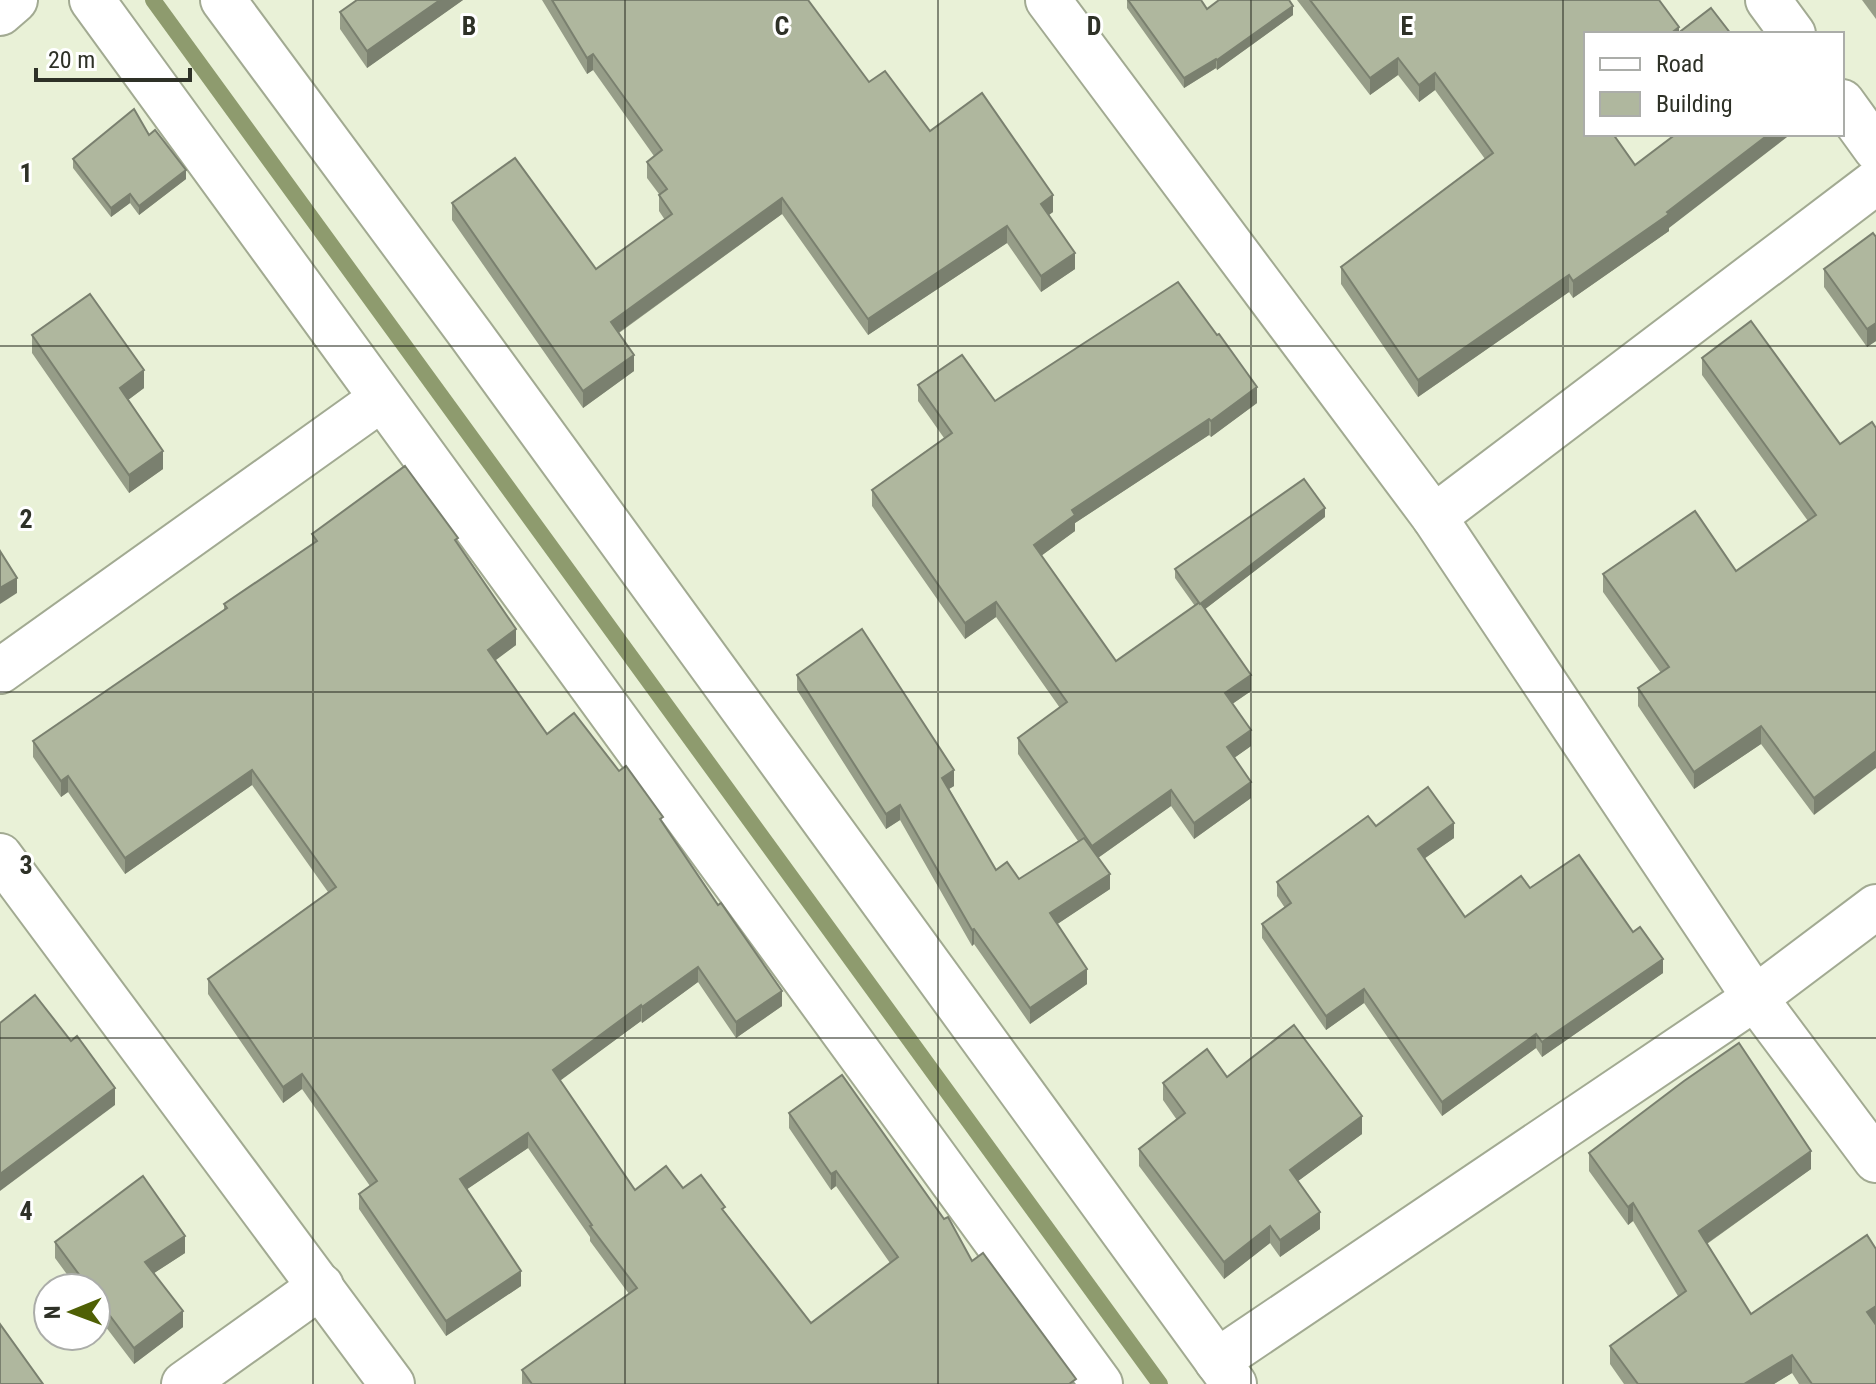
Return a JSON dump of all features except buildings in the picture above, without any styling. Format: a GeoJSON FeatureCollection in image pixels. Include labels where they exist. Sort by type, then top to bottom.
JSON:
{"type":"FeatureCollection","features":[{"type":"Feature","properties":{"kind":"street"},"geometry":{"type":"LineString","coordinates":[[0,13],[15,0]]}},
{"type":"Feature","properties":{"kind":"street"},"geometry":{"type":"LineString","coordinates":[[92,0],[1100,1384]]}},
{"type":"Feature","properties":{"kind":"street"},"geometry":{"type":"LineString","coordinates":[[223,0],[490,360],[1225,1373],[1755,998],[1876,907]]}},
{"type":"Feature","properties":{"kind":"street"},"geometry":{"type":"LineString","coordinates":[[1048,0],[1434,517],[1755,998],[1876,1160]]}},
{"type":"Feature","properties":{"kind":"street"},"geometry":{"type":"LineString","coordinates":[[1768,0],[1792,32]]}},
{"type":"Feature","properties":{"kind":"street"},"geometry":{"type":"LineString","coordinates":[[1844,105],[1876,149]]}},
{"type":"Feature","properties":{"kind":"street"},"geometry":{"type":"LineString","coordinates":[[1434,517],[1876,182]]}},
{"type":"Feature","properties":{"kind":"street"},"geometry":{"type":"LineString","coordinates":[[0,671],[381,399]]}},
{"type":"Feature","properties":{"kind":"street"},"geometry":{"type":"LineString","coordinates":[[0,856],[392,1384]]}},
{"type":"Feature","properties":{"kind":"street"},"geometry":{"type":"LineString","coordinates":[[184,1384],[321,1286]]}},
{"type":"Feature","properties":{"kind":"waterway"},"geometry":{"type":"LineString","coordinates":[[153,0],[1160,1384]]}}]}
